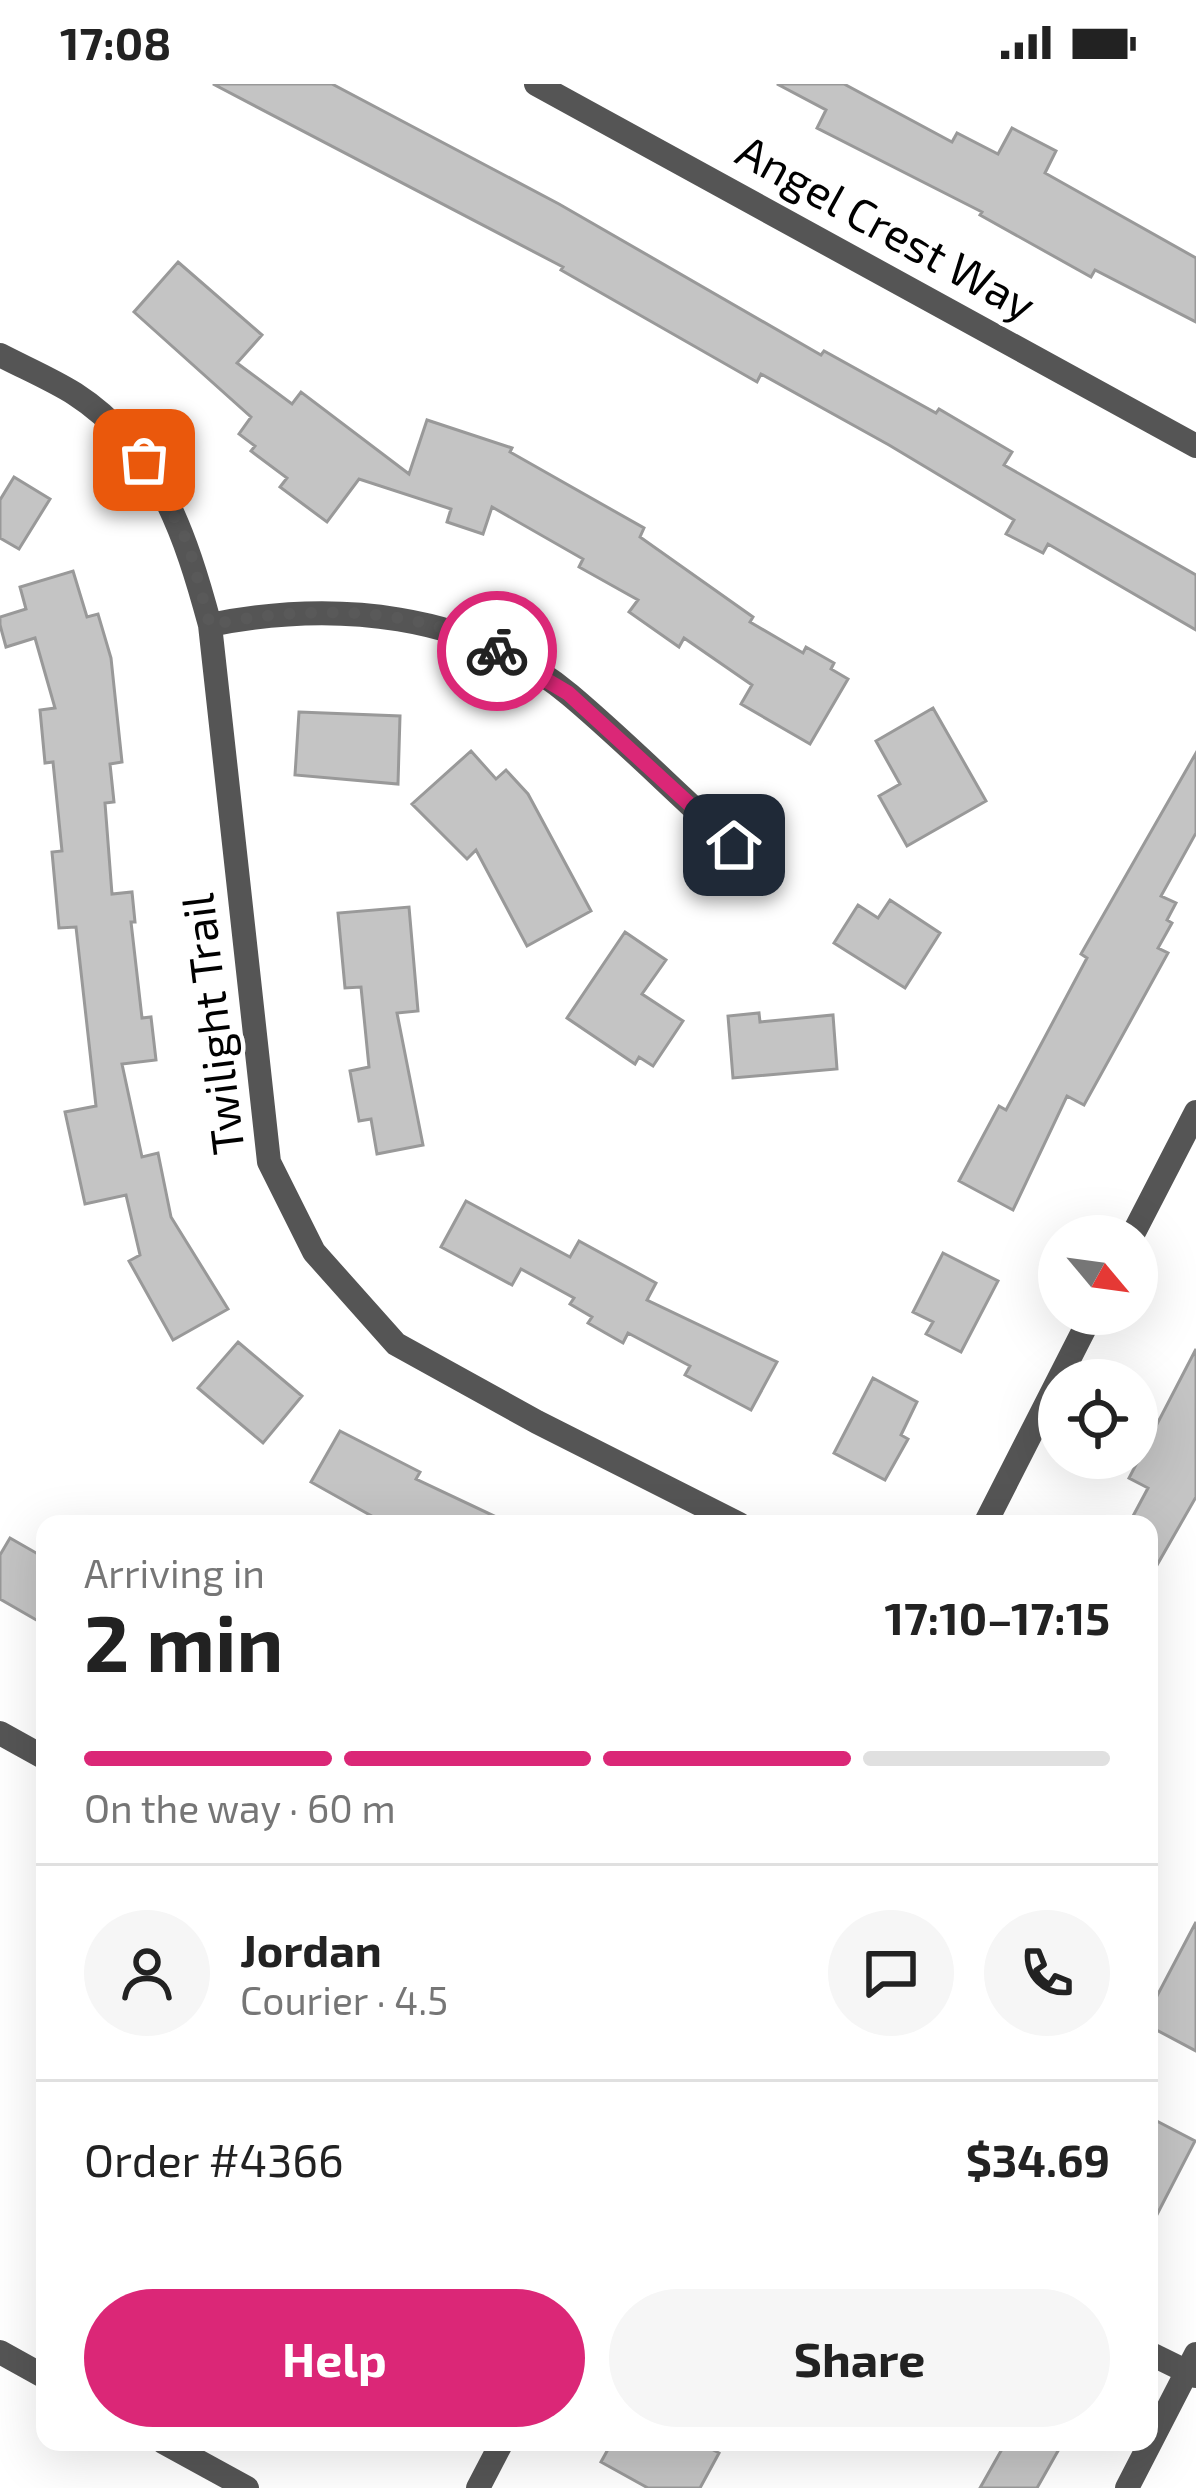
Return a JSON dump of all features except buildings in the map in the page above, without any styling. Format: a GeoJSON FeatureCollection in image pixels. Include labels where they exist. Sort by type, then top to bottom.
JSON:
{"type":"FeatureCollection","features":[{"type":"Feature","properties":{"kind":"street","name":"Angel Crest Way"},"geometry":{"type":"LineString","coordinates":[[536,84],[1196,446]]}},
{"type":"Feature","properties":{"kind":"street","name":"Twilight Trail"},"geometry":{"type":"LineString","coordinates":[[0,355],[78,396],[144,460],[188,543],[210,625],[269,1162],[314,1252],[396,1344],[722,1515]]}},
{"type":"Feature","properties":{"kind":"street"},"geometry":{"type":"LineString","coordinates":[[210,625],[246,617],[408,618],[484,644],[568,693],[734,845]]}},
{"type":"Feature","properties":{"kind":"street"},"geometry":{"type":"LineString","coordinates":[[1143,1215],[1196,1112]]}},
{"type":"Feature","properties":{"kind":"street"},"geometry":{"type":"LineString","coordinates":[[990,1515],[1081,1335]]}},
{"type":"Feature","properties":{"kind":"street"},"geometry":{"type":"LineString","coordinates":[[0,1733],[36,1753]]}},
{"type":"Feature","properties":{"kind":"street"},"geometry":{"type":"LineString","coordinates":[[0,2352],[36,2372]]}},
{"type":"Feature","properties":{"kind":"street"},"geometry":{"type":"LineString","coordinates":[[1158,2356],[1193,2367],[1158,2430]]}},
{"type":"Feature","properties":{"kind":"street"},"geometry":{"type":"LineString","coordinates":[[179,2451],[247,2488]]}},
{"type":"Feature","properties":{"kind":"street"},"geometry":{"type":"LineString","coordinates":[[478,2488],[497,2451]]}},
{"type":"Feature","properties":{"kind":"street"},"geometry":{"type":"LineString","coordinates":[[1126,2488],[1146,2451]]}},
{"type":"Feature","properties":{"kind":"way so far"},"geometry":{"type":"LineString","coordinates":[[144,460],[188,543],[210,625],[246,617],[350,614],[408,618],[497,651]]}},
{"type":"Feature","properties":{"kind":"route"},"geometry":{"type":"LineString","coordinates":[[497,651],[568,693],[734,845]]}}]}
